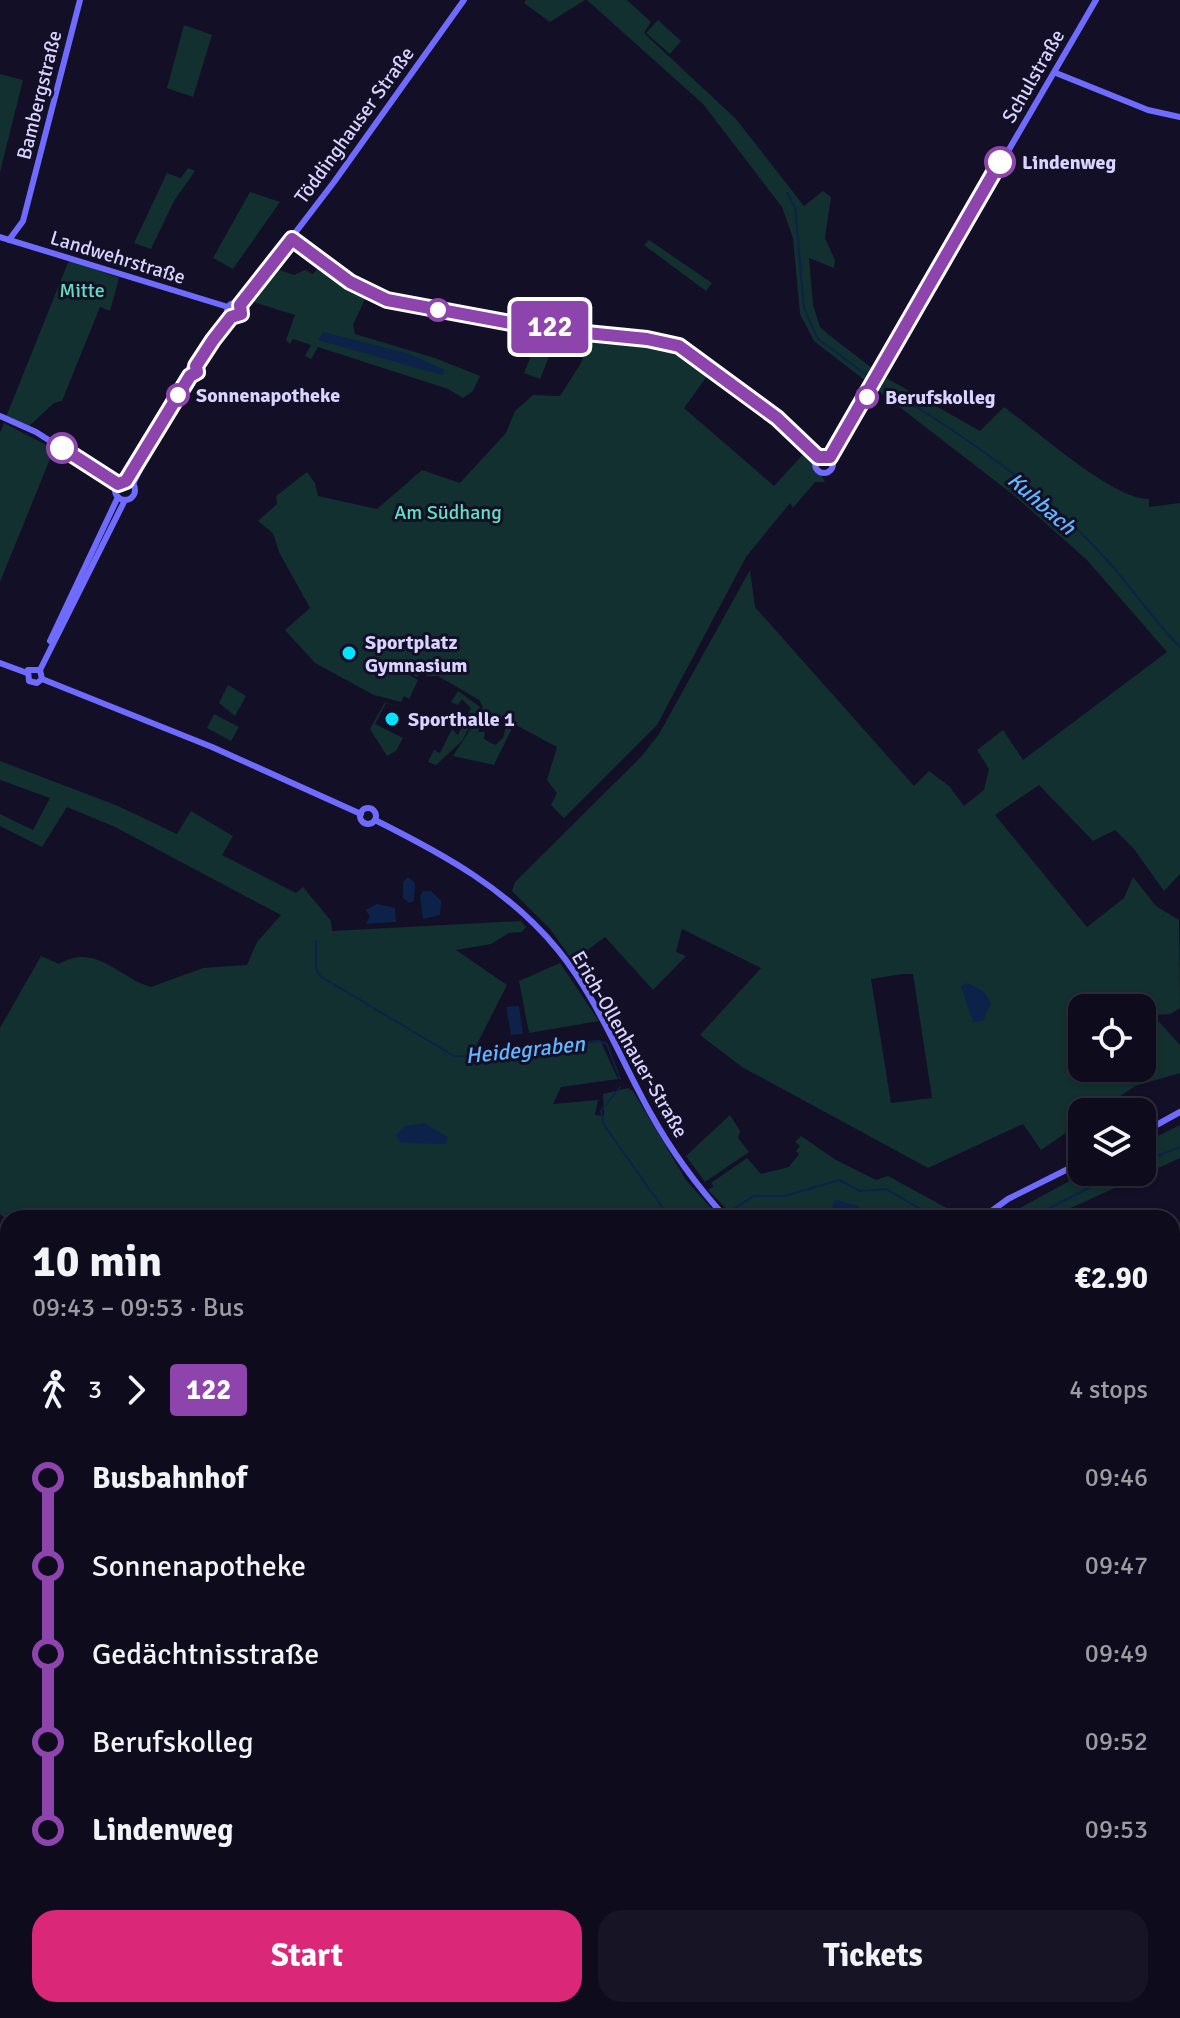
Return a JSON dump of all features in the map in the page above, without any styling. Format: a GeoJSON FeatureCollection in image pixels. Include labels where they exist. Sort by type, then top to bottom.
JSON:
{"type":"FeatureCollection","features":[{"type":"Feature","properties":{"kind":"street","name":"Bambergstraße"},"geometry":{"type":"LineString","coordinates":[[9,240],[23,221],[80,0]]}},
{"type":"Feature","properties":{"kind":"street","name":"Töddinghauser Straße"},"geometry":{"type":"LineString","coordinates":[[231,317],[241,314],[240,305],[292,239],[464,0]]}},
{"type":"Feature","properties":{"kind":"street","name":"Schulstraße"},"geometry":{"type":"LineString","coordinates":[[830,457],[1096,0]]}},
{"type":"Feature","properties":{"kind":"street"},"geometry":{"type":"LineString","coordinates":[[1056,73],[1148,110],[1180,117]]}},
{"type":"Feature","properties":{"kind":"street","name":"Landwehrstraße"},"geometry":{"type":"LineString","coordinates":[[0,237],[228,307]]}},
{"type":"Feature","properties":{"kind":"street"},"geometry":{"type":"LineString","coordinates":[[292,239],[350,282],[387,300],[521,325],[531,323],[536,332]]}},
{"type":"Feature","properties":{"kind":"street"},"geometry":{"type":"LineString","coordinates":[[129,482],[192,373],[197,372],[196,366],[231,317],[228,307],[234,303],[240,305]]}},
{"type":"Feature","properties":{"kind":"street"},"geometry":{"type":"LineString","coordinates":[[521,325],[519,333],[523,338],[532,339],[536,332]]}},
{"type":"Feature","properties":{"kind":"street"},"geometry":{"type":"LineString","coordinates":[[536,332],[560,329],[679,346],[777,418],[818,457],[830,457],[833,467],[823,473],[815,467],[818,457]]}},
{"type":"Feature","properties":{"kind":"street"},"geometry":{"type":"LineString","coordinates":[[0,416],[36,432],[118,484],[122,498],[38,669],[27,673],[0,663]]}},
{"type":"Feature","properties":{"kind":"street"},"geometry":{"type":"LineString","coordinates":[[118,484],[129,482]]}},
{"type":"Feature","properties":{"kind":"street"},"geometry":{"type":"LineString","coordinates":[[122,498],[134,494],[129,482]]}},
{"type":"Feature","properties":{"kind":"street"},"geometry":{"type":"LineString","coordinates":[[27,673],[31,683],[42,679],[38,669]]}},
{"type":"Feature","properties":{"kind":"street","name":"Erich-Ollenhauer-Straße"},"geometry":{"type":"LineString","coordinates":[[42,679],[212,747],[361,814],[370,809],[375,813],[375,820],[459,864],[521,911],[549,939],[588,993],[666,1141],[719,1210]]}},
{"type":"Feature","properties":{"kind":"street"},"geometry":{"type":"LineString","coordinates":[[1156,1125],[1180,1112]]}},
{"type":"Feature","properties":{"kind":"street"},"geometry":{"type":"LineString","coordinates":[[993,1210],[1008,1199],[1068,1169]]}},
{"type":"Feature","properties":{"kind":"green space"},"geometry":{"type":"Polygon","coordinates":[[[526,0],[585,0],[550,22],[524,3],[526,0]]]}},
{"type":"Feature","properties":{"kind":"green space"},"geometry":{"type":"Polygon","coordinates":[[[587,0],[627,0],[651,22],[644,33],[736,119],[804,206],[823,191],[831,197],[825,238],[835,260],[834,268],[809,258],[813,305],[820,327],[829,335],[881,375],[980,431],[1004,407],[1096,476],[1134,496],[1149,499],[1149,507],[1180,503],[1180,874],[1164,891],[1134,849],[1115,830],[1093,841],[1039,785],[995,815],[1087,927],[1124,898],[1133,877],[1156,906],[1179,920],[1180,1008],[1170,1014],[1156,1015],[1156,994],[1068,994],[1068,1082],[1149,1082],[1135,1086],[1117,1098],[1068,1098],[1068,1132],[1041,1150],[1023,1124],[928,1168],[742,1067],[700,1035],[761,968],[682,929],[676,952],[686,956],[653,990],[605,937],[573,961],[550,929],[512,891],[515,882],[641,757],[659,734],[750,570],[755,607],[914,786],[929,771],[949,786],[964,806],[984,790],[989,769],[977,750],[1003,730],[1023,760],[1167,652],[1087,560],[1016,497],[814,341],[800,314],[793,238],[782,207],[703,104],[587,0]],[[913,974],[871,979],[891,1103],[932,1098],[913,974]]]}},
{"type":"Feature","properties":{"kind":"green space"},"geometry":{"type":"Polygon","coordinates":[[[658,20],[681,41],[670,54],[646,33],[658,20]]]}},
{"type":"Feature","properties":{"kind":"green space"},"geometry":{"type":"Polygon","coordinates":[[[184,25],[212,35],[193,97],[167,88],[184,25]]]}},
{"type":"Feature","properties":{"kind":"green space"},"geometry":{"type":"Polygon","coordinates":[[[0,74],[23,80],[0,172],[0,74]]]}},
{"type":"Feature","properties":{"kind":"green space"},"geometry":{"type":"Polygon","coordinates":[[[188,168],[195,171],[174,201],[151,249],[134,243],[167,173],[181,178],[188,168]]]}},
{"type":"Feature","properties":{"kind":"green space"},"geometry":{"type":"Polygon","coordinates":[[[250,192],[280,202],[233,269],[213,258],[250,192]]]}},
{"type":"Feature","properties":{"kind":"green space"},"geometry":{"type":"Polygon","coordinates":[[[649,240],[712,283],[706,291],[644,245],[649,240]]]}},
{"type":"Feature","properties":{"kind":"green space","name":"Mitte"},"geometry":{"type":"Polygon","coordinates":[[[69,260],[119,278],[110,311],[100,307],[62,401],[54,403],[28,427],[6,417],[69,260]]]}},
{"type":"Feature","properties":{"kind":"green space"},"geometry":{"type":"Polygon","coordinates":[[[321,265],[367,295],[353,325],[355,334],[435,358],[480,376],[473,391],[463,398],[448,389],[318,347],[311,359],[305,356],[311,345],[293,339],[290,344],[286,340],[295,315],[250,301],[274,268],[294,275],[305,270],[313,274],[321,265]]]}},
{"type":"Feature","properties":{"kind":"green space","name":"Am Südhang"},"geometry":{"type":"Polygon","coordinates":[[[591,336],[676,348],[710,372],[684,408],[774,486],[807,450],[825,482],[815,482],[793,508],[790,503],[746,557],[657,725],[564,818],[551,805],[557,793],[547,780],[557,747],[514,724],[494,765],[453,756],[477,719],[482,722],[478,732],[485,732],[484,739],[495,745],[503,738],[507,722],[490,713],[486,719],[480,715],[483,707],[479,700],[438,676],[426,676],[428,672],[424,670],[417,677],[396,667],[418,680],[409,699],[404,696],[401,702],[374,695],[315,663],[285,630],[310,608],[279,552],[273,533],[258,521],[277,504],[276,496],[307,472],[315,483],[318,496],[377,509],[422,470],[460,483],[506,433],[515,411],[533,395],[560,396],[581,363],[591,336]]]}},
{"type":"Feature","properties":{"kind":"green space"},"geometry":{"type":"Polygon","coordinates":[[[536,343],[552,349],[540,379],[524,373],[536,343]]]}},
{"type":"Feature","properties":{"kind":"green space"},"geometry":{"type":"Polygon","coordinates":[[[4,423],[54,449],[0,582],[0,433],[4,423]]]}},
{"type":"Feature","properties":{"kind":"green space"},"geometry":{"type":"Polygon","coordinates":[[[228,685],[246,696],[235,716],[219,703],[228,685]]]}},
{"type":"Feature","properties":{"kind":"green space"},"geometry":{"type":"Polygon","coordinates":[[[458,691],[480,707],[462,741],[436,765],[428,762],[434,750],[440,753],[452,729],[458,735],[471,708],[462,699],[458,705],[451,702],[458,691]]]}},
{"type":"Feature","properties":{"kind":"green space"},"geometry":{"type":"Polygon","coordinates":[[[385,702],[398,707],[386,703],[375,724],[403,738],[396,751],[387,756],[370,729],[385,702]]]}},
{"type":"Feature","properties":{"kind":"green space"},"geometry":{"type":"Polygon","coordinates":[[[214,714],[239,727],[231,741],[207,728],[214,714]]]}},
{"type":"Feature","properties":{"kind":"green space"},"geometry":{"type":"Polygon","coordinates":[[[0,761],[118,806],[177,834],[191,811],[233,836],[222,855],[296,893],[303,887],[331,921],[332,931],[521,921],[526,927],[522,932],[509,933],[491,944],[456,950],[507,985],[473,1052],[600,1040],[618,1079],[561,1087],[553,1104],[598,1100],[595,1115],[604,1116],[603,1094],[628,1088],[633,1091],[686,1180],[713,1210],[0,1210],[0,1028],[41,956],[59,964],[72,958],[96,959],[151,987],[203,968],[247,965],[257,942],[281,915],[115,827],[67,807],[42,847],[0,826],[0,814],[33,830],[50,798],[0,780],[0,761]]]}},
{"type":"Feature","properties":{"kind":"green space"},"geometry":{"type":"Polygon","coordinates":[[[560,963],[599,1021],[529,1033],[519,981],[560,963]]]}},
{"type":"Feature","properties":{"kind":"green space"},"geometry":{"type":"Polygon","coordinates":[[[1156,1018],[1180,1045],[1180,1073],[1156,1080],[1156,1018]]]}},
{"type":"Feature","properties":{"kind":"green space"},"geometry":{"type":"Polygon","coordinates":[[[730,1115],[740,1131],[738,1138],[749,1152],[705,1182],[686,1156],[730,1115]]]}},
{"type":"Feature","properties":{"kind":"green space"},"geometry":{"type":"Polygon","coordinates":[[[1180,1125],[1180,1158],[1156,1169],[1156,1137],[1180,1125]]]}},
{"type":"Feature","properties":{"kind":"green space"},"geometry":{"type":"Polygon","coordinates":[[[801,1136],[836,1160],[876,1180],[888,1176],[950,1210],[859,1210],[859,1206],[837,1210],[727,1210],[708,1190],[714,1186],[711,1183],[747,1158],[761,1174],[789,1167],[799,1154],[796,1151],[800,1146],[795,1142],[801,1136]]]}},
{"type":"Feature","properties":{"kind":"green space"},"geometry":{"type":"Polygon","coordinates":[[[1068,1182],[1068,1186],[1119,1186],[1066,1210],[1016,1210],[1068,1182]]]}},
{"type":"Feature","properties":{"kind":"water"},"geometry":{"type":"Polygon","coordinates":[[[323,332],[407,353],[445,370],[442,375],[318,340],[323,332]]]}},
{"type":"Feature","properties":{"kind":"water"},"geometry":{"type":"Polygon","coordinates":[[[408,877],[415,883],[414,901],[409,903],[403,898],[403,882],[408,877]]]}},
{"type":"Feature","properties":{"kind":"water"},"geometry":{"type":"Polygon","coordinates":[[[423,891],[431,891],[441,901],[440,915],[423,919],[420,896],[423,891]]]}},
{"type":"Feature","properties":{"kind":"water"},"geometry":{"type":"Polygon","coordinates":[[[377,904],[395,908],[396,922],[366,924],[370,916],[365,910],[377,904]]]}},
{"type":"Feature","properties":{"kind":"water"},"geometry":{"type":"Polygon","coordinates":[[[968,983],[984,992],[991,1003],[983,1021],[973,1022],[961,986],[968,983]]]}},
{"type":"Feature","properties":{"kind":"water"},"geometry":{"type":"Polygon","coordinates":[[[519,1006],[523,1034],[511,1035],[506,1007],[519,1006]]]}},
{"type":"Feature","properties":{"kind":"water"},"geometry":{"type":"Polygon","coordinates":[[[424,1123],[448,1137],[446,1144],[401,1143],[396,1135],[405,1126],[424,1123]]]}},
{"type":"Feature","properties":{"kind":"water"},"geometry":{"type":"Polygon","coordinates":[[[835,1200],[859,1206],[859,1210],[831,1210],[835,1200]]]}},
{"type":"Feature","properties":{"kind":"waterway","name":"Kuhbach"},"geometry":{"type":"LineString","coordinates":[[787,193],[795,207],[804,308],[818,339],[871,378]]}},
{"type":"Feature","properties":{"kind":"waterway","name":"Kuhbach"},"geometry":{"type":"LineString","coordinates":[[882,386],[971,443],[1055,509],[1105,558],[1180,647]]}},
{"type":"Feature","properties":{"kind":"waterway","name":"Heidegraben"},"geometry":{"type":"LineString","coordinates":[[316,941],[316,968],[320,976],[454,1056],[487,1057],[599,1041],[607,1044],[620,1079]]}},
{"type":"Feature","properties":{"kind":"waterway","name":"Heidegraben"},"geometry":{"type":"LineString","coordinates":[[620,1087],[601,1111],[604,1125],[664,1210]]}},
{"type":"Feature","properties":{"kind":"waterway","name":"Heidegraben"},"geometry":{"type":"LineString","coordinates":[[1156,1156],[1180,1147]]}},
{"type":"Feature","properties":{"kind":"waterway","name":"Heidegraben"},"geometry":{"type":"LineString","coordinates":[[732,1210],[754,1196],[785,1196],[839,1180],[860,1191],[886,1189],[922,1210]]}},
{"type":"Feature","properties":{"kind":"waterway","name":"Heidegraben"},"geometry":{"type":"LineString","coordinates":[[1046,1210],[1093,1186]]}},
{"type":"Feature","properties":{"kind":"bus line","name":"122"},"geometry":{"type":"LineString","coordinates":[[62,448],[118,484],[126,481],[190,376],[197,372],[196,366],[213,340],[231,317],[241,314],[240,305],[292,239],[350,282],[387,300],[521,325],[531,323],[536,328],[553,327],[679,346],[777,418],[818,457],[830,457],[993,179],[1000,162]]}},
{"type":"Feature","properties":{"kind":"place","name":"Lindenweg"},"geometry":{"type":"Point","coordinates":[1000,162]}},
{"type":"Feature","properties":{"kind":"place","name":"Sonnenapotheke"},"geometry":{"type":"Point","coordinates":[178,395]}},
{"type":"Feature","properties":{"kind":"place","name":"Berufskolleg"},"geometry":{"type":"Point","coordinates":[867,397]}},
{"type":"Feature","properties":{"kind":"place","name":"Sportplatz Gymnasium"},"geometry":{"type":"Point","coordinates":[349,653]}},
{"type":"Feature","properties":{"kind":"place","name":"Sporthalle 1"},"geometry":{"type":"Point","coordinates":[392,719]}}]}
